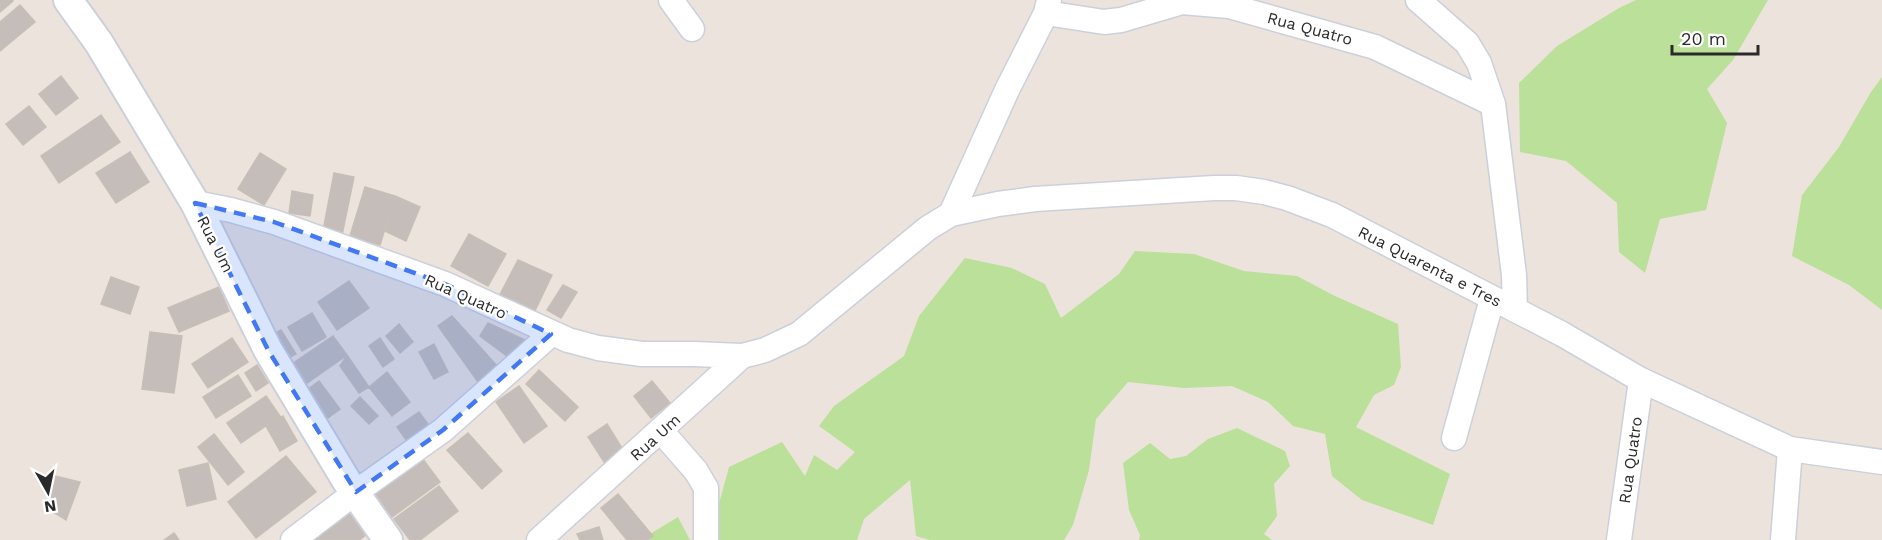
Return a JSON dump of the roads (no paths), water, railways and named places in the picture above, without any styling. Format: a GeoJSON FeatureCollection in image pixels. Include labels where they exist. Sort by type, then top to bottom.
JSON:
{"type":"FeatureCollection","features":[{"type":"Feature","properties":{"kind":"street","name":"Rua Um"},"geometry":{"type":"LineString","coordinates":[[68,0],[99,43],[195,203],[268,350],[346,480],[388,540]]}},
{"type":"Feature","properties":{"kind":"street"},"geometry":{"type":"LineString","coordinates":[[671,0],[692,28]]}},
{"type":"Feature","properties":{"kind":"street"},"geometry":{"type":"LineString","coordinates":[[1418,0],[1467,43],[1479,63],[1493,104],[1514,275],[1515,310]]}},
{"type":"Feature","properties":{"kind":"street","name":"Rua Quatro"},"geometry":{"type":"LineString","coordinates":[[951,214],[1007,90],[1048,7],[1104,22],[1121,20],[1182,2],[1229,6],[1375,47],[1493,104]]}},
{"type":"Feature","properties":{"kind":"street","name":"Rua Quarenta e Tres"},"geometry":{"type":"LineString","coordinates":[[951,214],[1035,199],[1214,188],[1236,188],[1287,198],[1332,215],[1562,334],[1641,380],[1790,448],[1882,462]]}},
{"type":"Feature","properties":{"kind":"street","name":"Rua Quatro"},"geometry":{"type":"LineString","coordinates":[[195,203],[274,222],[445,284],[551,334],[598,348],[642,354],[742,357]]}},
{"type":"Feature","properties":{"kind":"street"},"geometry":{"type":"LineString","coordinates":[[742,357],[765,350],[799,334],[928,228],[951,214]]}},
{"type":"Feature","properties":{"kind":"street"},"geometry":{"type":"LineString","coordinates":[[1454,438],[1492,298]]}},
{"type":"Feature","properties":{"kind":"street"},"geometry":{"type":"LineString","coordinates":[[293,540],[443,430],[551,334]]}},
{"type":"Feature","properties":{"kind":"street","name":"Rua Um"},"geometry":{"type":"LineString","coordinates":[[539,540],[662,432],[742,357]]}},
{"type":"Feature","properties":{"kind":"street","name":"Rua Quatro"},"geometry":{"type":"LineString","coordinates":[[1619,540],[1641,380]]}},
{"type":"Feature","properties":{"kind":"street"},"geometry":{"type":"LineString","coordinates":[[662,432],[696,471],[706,488],[706,540]]}},
{"type":"Feature","properties":{"kind":"street"},"geometry":{"type":"LineString","coordinates":[[1783,540],[1790,448]]}}]}
